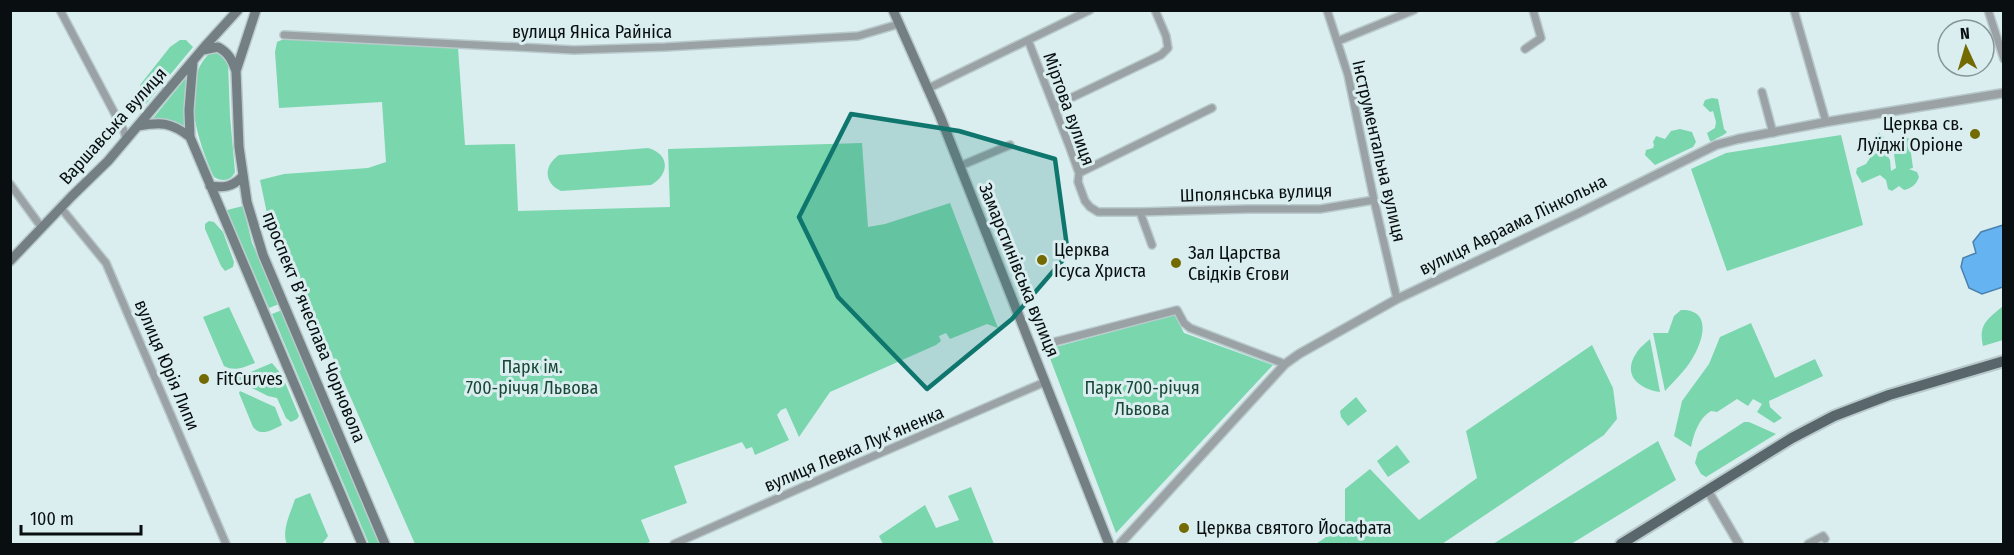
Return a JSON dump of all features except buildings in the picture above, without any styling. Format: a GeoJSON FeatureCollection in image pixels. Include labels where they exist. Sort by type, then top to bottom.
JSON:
{"type":"FeatureCollection","features":[{"type":"Feature","properties":{"kind":"main road","name":"Варшавська вулиця"},"geometry":{"type":"LineString","coordinates":[[10,261],[108,161],[238,10]]}},
{"type":"Feature","properties":{"kind":"main road","name":"проспект Вʼячеслава Чорновола"},"geometry":{"type":"LineString","coordinates":[[256,10],[236,71],[236,116],[242,177],[252,219],[263,255],[385,544]]}},
{"type":"Feature","properties":{"kind":"main road","name":"Замарстинівська вулиця"},"geometry":{"type":"LineString","coordinates":[[893,10],[1034,347],[1045,382],[1109,544]]}},
{"type":"Feature","properties":{"kind":"main road"},"geometry":{"type":"LineString","coordinates":[[203,50],[218,47],[225,51],[236,71]]}},
{"type":"Feature","properties":{"kind":"main road"},"geometry":{"type":"LineString","coordinates":[[193,61],[189,101],[190,136],[362,544]]}},
{"type":"Feature","properties":{"kind":"main road"},"geometry":{"type":"LineString","coordinates":[[138,126],[154,123],[166,124],[177,127],[190,136]]}},
{"type":"Feature","properties":{"kind":"main road"},"geometry":{"type":"LineString","coordinates":[[210,186],[229,186],[242,177]]}},
{"type":"Feature","properties":{"kind":"main road"},"geometry":{"type":"LineString","coordinates":[[1621,544],[1792,438],[1834,416],[1889,395],[2004,361]]}},
{"type":"Feature","properties":{"kind":"street"},"geometry":{"type":"LineString","coordinates":[[60,10],[124,131],[126,139]]}},
{"type":"Feature","properties":{"kind":"street"},"geometry":{"type":"LineString","coordinates":[[927,89],[1090,10]]}},
{"type":"Feature","properties":{"kind":"street"},"geometry":{"type":"LineString","coordinates":[[1054,106],[1161,55],[1168,48],[1166,36],[1155,10]]}},
{"type":"Feature","properties":{"kind":"street","name":"Інструментальна вулиця"},"geometry":{"type":"LineString","coordinates":[[1328,10],[1348,75],[1397,299]]}},
{"type":"Feature","properties":{"kind":"street"},"geometry":{"type":"LineString","coordinates":[[1338,41],[1414,10]]}},
{"type":"Feature","properties":{"kind":"street"},"geometry":{"type":"LineString","coordinates":[[1525,49],[1541,38],[1533,10]]}},
{"type":"Feature","properties":{"kind":"street"},"geometry":{"type":"LineString","coordinates":[[1794,10],[1826,122]]}},
{"type":"Feature","properties":{"kind":"street"},"geometry":{"type":"LineString","coordinates":[[1988,10],[2004,59]]}},
{"type":"Feature","properties":{"kind":"street","name":"вулиця Яніса Райніса"},"geometry":{"type":"LineString","coordinates":[[284,35],[574,50],[858,36],[899,24]]}},
{"type":"Feature","properties":{"kind":"street","name":"Міртова вулиця"},"geometry":{"type":"LineString","coordinates":[[1028,40],[1079,173],[1078,182],[1082,196],[1090,207],[1098,212],[1140,212]]}},
{"type":"Feature","properties":{"kind":"street"},"geometry":{"type":"LineString","coordinates":[[1762,92],[1773,133]]}},
{"type":"Feature","properties":{"kind":"street","name":"вулиця Авраама Лінкольна"},"geometry":{"type":"LineString","coordinates":[[1120,544],[1285,364],[1397,299],[1716,146],[1738,139],[1826,122],[2004,93]]}},
{"type":"Feature","properties":{"kind":"street"},"geometry":{"type":"LineString","coordinates":[[1079,173],[1212,108]]}},
{"type":"Feature","properties":{"kind":"street"},"geometry":{"type":"LineString","coordinates":[[960,166],[1010,145]]}},
{"type":"Feature","properties":{"kind":"street"},"geometry":{"type":"LineString","coordinates":[[10,184],[42,228]]}},
{"type":"Feature","properties":{"kind":"street","name":"Шполянська вулиця"},"geometry":{"type":"LineString","coordinates":[[1140,212],[1320,209],[1374,200]]}},
{"type":"Feature","properties":{"kind":"street","name":"вулиця Юрія Липи"},"geometry":{"type":"LineString","coordinates":[[61,208],[106,262],[226,544]]}},
{"type":"Feature","properties":{"kind":"street"},"geometry":{"type":"LineString","coordinates":[[1140,212],[1152,245]]}},
{"type":"Feature","properties":{"kind":"street"},"geometry":{"type":"LineString","coordinates":[[1054,342],[1177,310],[1184,323],[1190,328],[1285,364]]}},
{"type":"Feature","properties":{"kind":"street","name":"вулиця Левка Лукʼяненка"},"geometry":{"type":"LineString","coordinates":[[674,544],[1045,382]]}},
{"type":"Feature","properties":{"kind":"street"},"geometry":{"type":"LineString","coordinates":[[1708,491],[1740,544]]}},
{"type":"Feature","properties":{"kind":"street"},"geometry":{"type":"LineString","coordinates":[[1808,544],[1823,536],[1825,539]]}},
{"type":"Feature","properties":{"kind":"highlighted area"},"geometry":{"type":"Polygon","coordinates":[[[851,114],[959,131],[1055,159],[1068,254],[1012,319],[927,389],[838,297],[799,217],[851,114]]]}},
{"type":"Feature","properties":{"kind":"green space","name":"Парк ім. 700-річчя Львова"},"geometry":{"type":"Polygon","coordinates":[[[284,39],[458,48],[465,145],[515,144],[518,211],[670,207],[668,149],[862,143],[868,227],[885,224],[950,203],[998,328],[987,324],[950,339],[946,333],[939,336],[941,341],[936,345],[830,392],[799,437],[786,408],[777,415],[789,440],[755,455],[752,447],[746,449],[742,442],[674,466],[687,503],[641,520],[650,542],[644,544],[415,544],[303,289],[282,257],[269,223],[260,180],[284,174],[368,168],[386,162],[382,102],[279,108],[275,52],[277,42],[284,39]]]}},
{"type":"Feature","properties":{"kind":"green space"},"geometry":{"type":"Polygon","coordinates":[[[180,40],[186,40],[193,47],[146,104],[141,98],[140,85],[170,47],[180,40]]]}},
{"type":"Feature","properties":{"kind":"green space"},"geometry":{"type":"Polygon","coordinates":[[[212,51],[222,53],[228,63],[235,172],[226,180],[214,177],[202,147],[194,112],[195,78],[201,64],[212,51]]]}},
{"type":"Feature","properties":{"kind":"green space"},"geometry":{"type":"Polygon","coordinates":[[[189,74],[186,88],[186,127],[170,122],[150,122],[189,74]]]}},
{"type":"Feature","properties":{"kind":"green space"},"geometry":{"type":"Polygon","coordinates":[[[1718,99],[1724,129],[1727,132],[1710,141],[1707,133],[1715,128],[1716,122],[1713,111],[1710,112],[1703,105],[1705,100],[1718,99]]]}},
{"type":"Feature","properties":{"kind":"green space"},"geometry":{"type":"Polygon","coordinates":[[[1680,129],[1692,132],[1696,142],[1693,147],[1655,165],[1645,155],[1646,150],[1653,148],[1656,136],[1665,139],[1671,131],[1680,129]]]}},
{"type":"Feature","properties":{"kind":"green space"},"geometry":{"type":"Polygon","coordinates":[[[1879,133],[1884,137],[1882,146],[1890,160],[1891,171],[1896,168],[1892,140],[1909,138],[1913,168],[1909,169],[1917,172],[1919,177],[1911,187],[1904,190],[1899,186],[1892,191],[1888,189],[1886,180],[1880,175],[1862,183],[1856,173],[1857,168],[1866,164],[1870,158],[1868,147],[1879,133]]]}},
{"type":"Feature","properties":{"kind":"green space"},"geometry":{"type":"Polygon","coordinates":[[[1841,135],[1863,225],[1727,271],[1691,169],[1726,153],[1841,135]]]}},
{"type":"Feature","properties":{"kind":"green space"},"geometry":{"type":"Polygon","coordinates":[[[648,148],[664,159],[665,165],[662,175],[651,185],[561,191],[551,184],[549,179],[550,164],[559,155],[648,148]]]}},
{"type":"Feature","properties":{"kind":"green space"},"geometry":{"type":"Polygon","coordinates":[[[243,206],[252,243],[279,304],[269,308],[227,210],[243,206]]]}},
{"type":"Feature","properties":{"kind":"green space"},"geometry":{"type":"Polygon","coordinates":[[[209,221],[214,222],[223,232],[234,262],[233,267],[225,271],[205,229],[205,224],[209,221]]]}},
{"type":"Feature","properties":{"kind":"green space"},"geometry":{"type":"Polygon","coordinates":[[[2003,306],[2003,340],[1983,346],[1983,327],[2003,306]]]}},
{"type":"Feature","properties":{"kind":"green space"},"geometry":{"type":"Polygon","coordinates":[[[229,307],[255,363],[232,369],[224,366],[203,317],[229,307]]]}},
{"type":"Feature","properties":{"kind":"green space"},"geometry":{"type":"Polygon","coordinates":[[[282,310],[381,544],[369,544],[272,314],[282,310]]]}},
{"type":"Feature","properties":{"kind":"green space"},"geometry":{"type":"Polygon","coordinates":[[[1681,310],[1691,311],[1698,315],[1703,328],[1702,336],[1696,352],[1683,372],[1665,391],[1653,333],[1668,333],[1674,316],[1681,310]]]}},
{"type":"Feature","properties":{"kind":"green space","name":"Парк 700-річчя Львова"},"geometry":{"type":"Polygon","coordinates":[[[1175,315],[1184,333],[1273,365],[1116,533],[1045,345],[1048,349],[1175,315]]]}},
{"type":"Feature","properties":{"kind":"green space"},"geometry":{"type":"Polygon","coordinates":[[[1751,323],[1775,378],[1815,359],[1823,376],[1769,401],[1770,407],[1782,418],[1774,423],[1757,412],[1762,404],[1753,399],[1748,406],[1737,399],[1717,412],[1711,411],[1698,426],[1691,447],[1674,436],[1682,401],[1709,364],[1720,337],[1751,323]]]}},
{"type":"Feature","properties":{"kind":"green space"},"geometry":{"type":"Polygon","coordinates":[[[1650,339],[1660,392],[1645,388],[1635,380],[1632,374],[1633,360],[1638,350],[1650,339]]]}},
{"type":"Feature","properties":{"kind":"green space"},"geometry":{"type":"Polygon","coordinates":[[[1592,345],[1613,388],[1617,419],[1604,435],[1442,544],[1316,544],[1345,524],[1345,489],[1370,469],[1419,520],[1477,478],[1466,431],[1592,345]]]}},
{"type":"Feature","properties":{"kind":"green space"},"geometry":{"type":"Polygon","coordinates":[[[272,363],[282,375],[299,416],[291,422],[286,418],[277,398],[268,396],[234,379],[272,363]]]}},
{"type":"Feature","properties":{"kind":"green space"},"geometry":{"type":"Polygon","coordinates":[[[240,391],[275,407],[282,425],[267,432],[256,430],[240,391]]]}},
{"type":"Feature","properties":{"kind":"green space"},"geometry":{"type":"Polygon","coordinates":[[[1356,397],[1367,411],[1348,426],[1341,417],[1340,411],[1356,397]]]}},
{"type":"Feature","properties":{"kind":"green space"},"geometry":{"type":"Polygon","coordinates":[[[1744,422],[1776,434],[1706,477],[1701,474],[1695,463],[1698,452],[1744,422]]]}},
{"type":"Feature","properties":{"kind":"green space"},"geometry":{"type":"Polygon","coordinates":[[[1658,441],[1676,480],[1571,544],[1493,544],[1658,441]]]}},
{"type":"Feature","properties":{"kind":"green space"},"geometry":{"type":"Polygon","coordinates":[[[1397,445],[1410,462],[1388,477],[1377,461],[1397,445]]]}},
{"type":"Feature","properties":{"kind":"green space"},"geometry":{"type":"Polygon","coordinates":[[[971,487],[994,544],[883,544],[879,536],[925,505],[936,528],[959,520],[948,496],[971,487]]]}},
{"type":"Feature","properties":{"kind":"green space"},"geometry":{"type":"Polygon","coordinates":[[[310,493],[328,536],[322,544],[287,544],[286,527],[295,499],[310,493]]]}},
{"type":"Feature","properties":{"kind":"water"},"geometry":{"type":"Polygon","coordinates":[[[2003,225],[2003,287],[1982,294],[1969,288],[1961,267],[1963,258],[1976,253],[1973,242],[1981,232],[2003,225]]]}},
{"type":"Feature","properties":{"kind":"place","name":"Церква св. Луїджі Оріоне"},"geometry":{"type":"Point","coordinates":[1975,134]}},
{"type":"Feature","properties":{"kind":"place","name":"Церква Ісуса Христа"},"geometry":{"type":"Point","coordinates":[1042,260]}},
{"type":"Feature","properties":{"kind":"place","name":"Зал Царства Свідків Єгови"},"geometry":{"type":"Point","coordinates":[1176,263]}},
{"type":"Feature","properties":{"kind":"place","name":"FitCurves"},"geometry":{"type":"Point","coordinates":[204,379]}},
{"type":"Feature","properties":{"kind":"place","name":"Церква святого Йосафата"},"geometry":{"type":"Point","coordinates":[1184,528]}}]}
